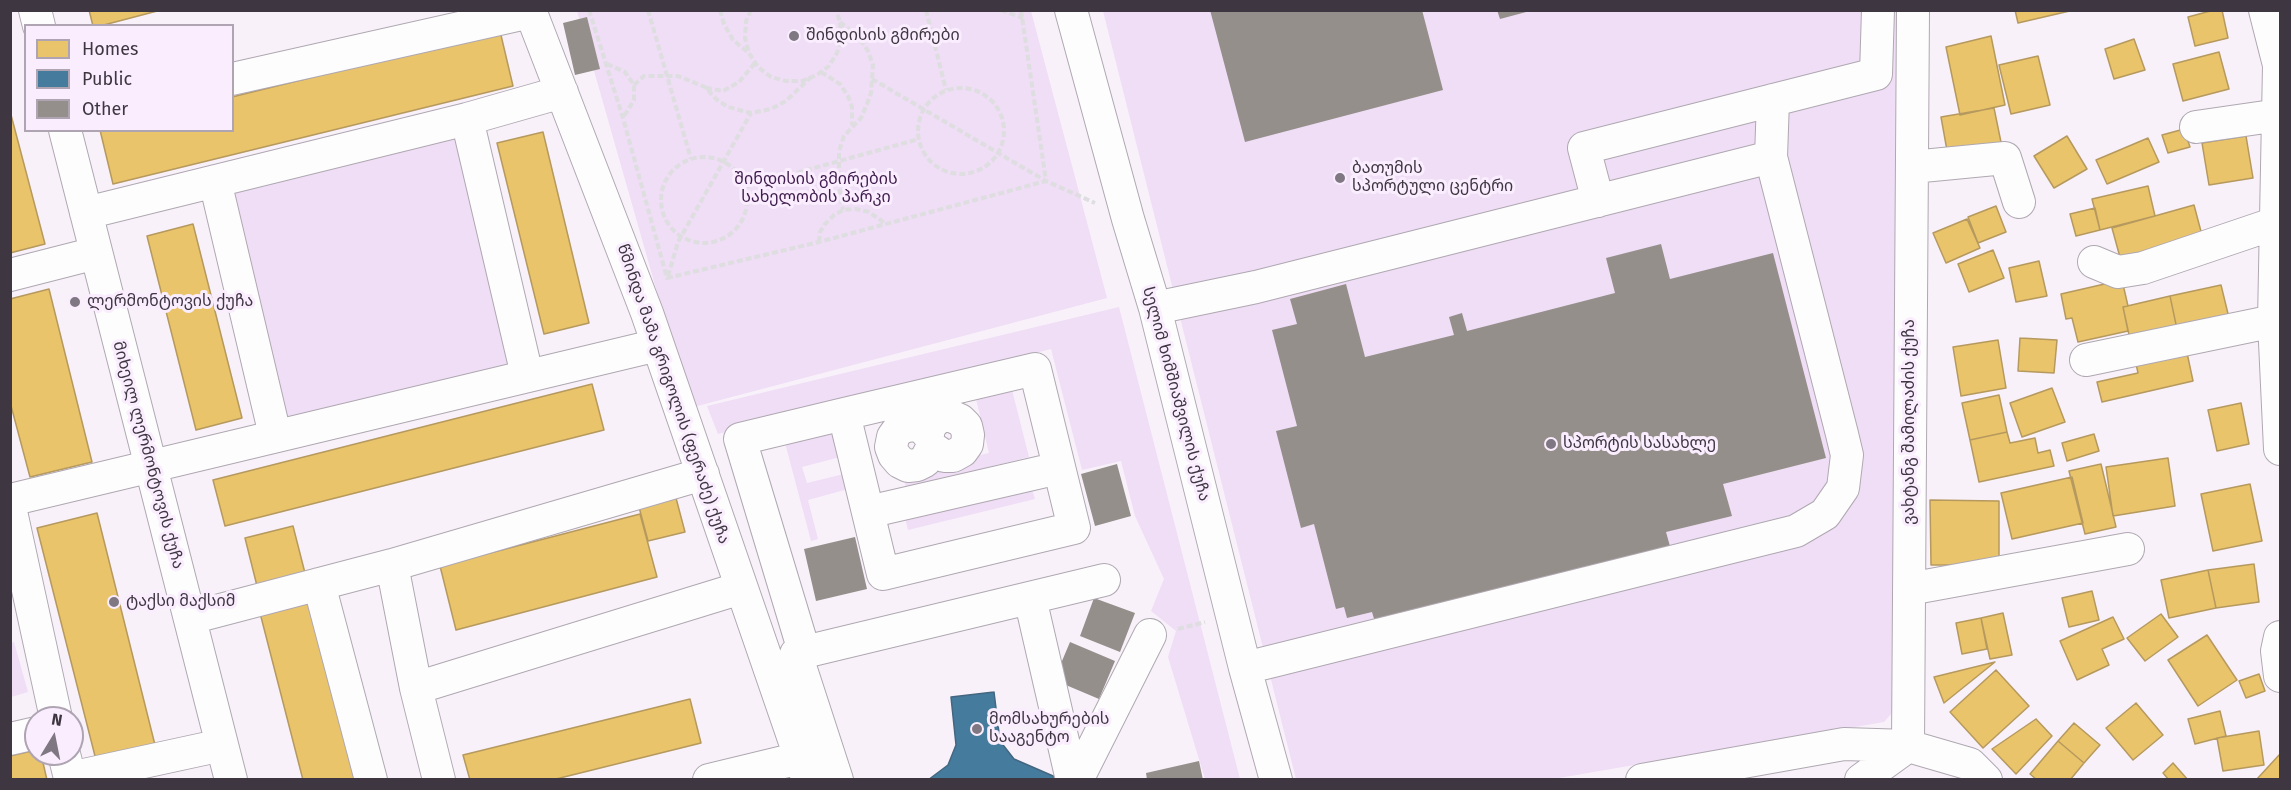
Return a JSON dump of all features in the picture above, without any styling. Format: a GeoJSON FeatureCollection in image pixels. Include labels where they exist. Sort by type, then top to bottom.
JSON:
{"type":"FeatureCollection","features":[{"type":"Feature","properties":{"kind":"street","name":"სელიმ ხიმშიაშვილის ქუჩა"},"geometry":{"type":"LineString","coordinates":[[1071,10],[1128,219],[1155,308],[1245,668],[1276,780]]}},
{"type":"Feature","properties":{"kind":"street"},"geometry":{"type":"LineString","coordinates":[[1598,201],[1584,148],[1876,74],[1878,10]]}},
{"type":"Feature","properties":{"kind":"street","name":"ვახტანგ შამილაძის ქუჩა"},"geometry":{"type":"LineString","coordinates":[[1908,746],[1913,10]]}},
{"type":"Feature","properties":{"kind":"street"},"geometry":{"type":"LineString","coordinates":[[2265,10],[2279,65],[2274,321],[2280,449]]}},
{"type":"Feature","properties":{"kind":"street"},"geometry":{"type":"LineString","coordinates":[[234,79],[530,11]]}},
{"type":"Feature","properties":{"kind":"street","name":"წმინდა მამა გრიგოლის (ფერაძე) ქუჩა"},"geometry":{"type":"LineString","coordinates":[[530,11],[647,313],[804,769]]}},
{"type":"Feature","properties":{"kind":"street"},"geometry":{"type":"LineString","coordinates":[[86,213],[562,92]]}},
{"type":"Feature","properties":{"kind":"street"},"geometry":{"type":"LineString","coordinates":[[1245,668],[1796,531],[1825,514],[1843,488],[1847,455],[1772,157],[1773,100]]}},
{"type":"Feature","properties":{"kind":"street"},"geometry":{"type":"LineString","coordinates":[[2196,127],[2278,115]]}},
{"type":"Feature","properties":{"kind":"street"},"geometry":{"type":"LineString","coordinates":[[467,118],[527,375]]}},
{"type":"Feature","properties":{"kind":"street","name":"მიხეილ ლერმონტოვის ქუჩა"},"geometry":{"type":"LineString","coordinates":[[66,132],[231,780]]}},
{"type":"Feature","properties":{"kind":"street"},"geometry":{"type":"LineString","coordinates":[[1155,308],[1256,287],[1772,157]]}},
{"type":"Feature","properties":{"kind":"street"},"geometry":{"type":"LineString","coordinates":[[1912,167],[2005,158],[2019,202]]}},
{"type":"Feature","properties":{"kind":"street"},"geometry":{"type":"LineString","coordinates":[[215,181],[275,435]]}},
{"type":"Feature","properties":{"kind":"street"},"geometry":{"type":"LineString","coordinates":[[2094,262],[2118,272],[2143,268],[2276,223]]}},
{"type":"Feature","properties":{"kind":"street"},"geometry":{"type":"LineString","coordinates":[[10,275],[96,253]]}},
{"type":"Feature","properties":{"kind":"street"},"geometry":{"type":"LineString","coordinates":[[2086,360],[2274,321]]}},
{"type":"Feature","properties":{"kind":"street"},"geometry":{"type":"LineString","coordinates":[[10,500],[658,345]]}},
{"type":"Feature","properties":{"kind":"street"},"geometry":{"type":"LineString","coordinates":[[804,651],[740,440],[844,414],[1035,369],[1074,528],[883,574],[844,414]]}},
{"type":"Feature","properties":{"kind":"street"},"geometry":{"type":"LineString","coordinates":[[854,456],[891,447],[898,430],[906,426],[915,425],[924,429],[930,441]]}},
{"type":"Feature","properties":{"kind":"street"},"geometry":{"type":"LineString","coordinates":[[868,512],[1059,468]]}},
{"type":"Feature","properties":{"kind":"street"},"geometry":{"type":"LineString","coordinates":[[190,618],[392,565],[703,474]]}},
{"type":"Feature","properties":{"kind":"street"},"geometry":{"type":"LineString","coordinates":[[10,507],[15,546],[53,706]]}},
{"type":"Feature","properties":{"kind":"street"},"geometry":{"type":"LineString","coordinates":[[1909,589],[2128,549]]}},
{"type":"Feature","properties":{"kind":"street"},"geometry":{"type":"LineString","coordinates":[[392,565],[416,688],[439,780]]}},
{"type":"Feature","properties":{"kind":"street"},"geometry":{"type":"LineString","coordinates":[[837,780],[796,654],[1104,580]]}},
{"type":"Feature","properties":{"kind":"street"},"geometry":{"type":"LineString","coordinates":[[319,584],[371,780]]}},
{"type":"Feature","properties":{"kind":"street"},"geometry":{"type":"LineString","coordinates":[[416,688],[741,588]]}},
{"type":"Feature","properties":{"kind":"street"},"geometry":{"type":"LineString","coordinates":[[1030,598],[1072,780]]}},
{"type":"Feature","properties":{"kind":"street"},"geometry":{"type":"LineString","coordinates":[[1077,780],[1150,635]]}},
{"type":"Feature","properties":{"kind":"street"},"geometry":{"type":"LineString","coordinates":[[2280,637],[2277,651],[2280,676]]}},
{"type":"Feature","properties":{"kind":"street"},"geometry":{"type":"LineString","coordinates":[[1642,780],[1844,744],[1908,746],[1970,764],[1986,780]]}},
{"type":"Feature","properties":{"kind":"street"},"geometry":{"type":"LineString","coordinates":[[68,771],[222,745]]}},
{"type":"Feature","properties":{"kind":"street"},"geometry":{"type":"LineString","coordinates":[[1862,780],[1908,746]]}},
{"type":"Feature","properties":{"kind":"street"},"geometry":{"type":"LineString","coordinates":[[709,780],[804,769]]}},
{"type":"Feature","properties":{"kind":"path"},"geometry":{"type":"LineString","coordinates":[[589,10],[623,118],[667,278]]}},
{"type":"Feature","properties":{"kind":"path"},"geometry":{"type":"LineString","coordinates":[[648,10],[691,159]]}},
{"type":"Feature","properties":{"kind":"path"},"geometry":{"type":"LineString","coordinates":[[720,10],[724,24],[733,40],[749,53]]}},
{"type":"Feature","properties":{"kind":"path"},"geometry":{"type":"LineString","coordinates":[[751,10],[746,21],[745,38],[749,53],[755,63],[771,76],[786,81],[802,81],[829,66],[842,38],[836,10]]}},
{"type":"Feature","properties":{"kind":"path"},"geometry":{"type":"LineString","coordinates":[[926,10],[946,90]]}},
{"type":"Feature","properties":{"kind":"path"},"geometry":{"type":"LineString","coordinates":[[1001,10],[1023,18]]}},
{"type":"Feature","properties":{"kind":"path"},"geometry":{"type":"LineString","coordinates":[[1021,10],[1046,181]]}},
{"type":"Feature","properties":{"kind":"path"},"geometry":{"type":"LineString","coordinates":[[840,22],[853,32],[868,51],[873,65],[872,93],[861,118],[844,136],[839,161],[843,210]]}},
{"type":"Feature","properties":{"kind":"path"},"geometry":{"type":"LineString","coordinates":[[634,85],[644,76],[678,76],[705,87],[723,91],[739,82],[755,63]]}},
{"type":"Feature","properties":{"kind":"path"},"geometry":{"type":"LineString","coordinates":[[606,64],[626,72],[634,85],[634,100],[623,118]]}},
{"type":"Feature","properties":{"kind":"path"},"geometry":{"type":"LineString","coordinates":[[821,72],[840,84],[848,96],[852,107],[852,126]]}},
{"type":"Feature","properties":{"kind":"path"},"geometry":{"type":"LineString","coordinates":[[705,87],[716,99],[728,107],[751,113],[771,109],[786,101],[810,78]]}},
{"type":"Feature","properties":{"kind":"path"},"geometry":{"type":"LineString","coordinates":[[872,80],[1046,181],[1128,219]]}},
{"type":"Feature","properties":{"kind":"path"},"geometry":{"type":"LineString","coordinates":[[960,87],[974,89],[987,95],[997,105],[1003,118],[1005,133],[998,153],[982,169],[968,174],[953,173],[939,168],[928,159],[921,148],[919,120],[923,109],[934,97],[946,90],[960,87]]}},
{"type":"Feature","properties":{"kind":"path"},"geometry":{"type":"LineString","coordinates":[[647,313],[667,278],[681,236],[751,113]]}},
{"type":"Feature","properties":{"kind":"path"},"geometry":{"type":"LineString","coordinates":[[745,187],[919,139]]}},
{"type":"Feature","properties":{"kind":"path"},"geometry":{"type":"LineString","coordinates":[[704,157],[723,162],[740,175],[745,187],[748,201],[745,215],[739,226],[729,236],[716,242],[702,243],[681,236],[665,220],[661,206],[662,191],[667,177],[677,166],[691,159],[704,157]]}},
{"type":"Feature","properties":{"kind":"path"},"geometry":{"type":"LineString","coordinates":[[667,278],[819,242],[1046,181]]}},
{"type":"Feature","properties":{"kind":"path"},"geometry":{"type":"LineString","coordinates":[[819,242],[820,232],[825,224],[843,210],[856,209],[869,212],[886,224]]}},
{"type":"Feature","properties":{"kind":"path"},"geometry":{"type":"LineString","coordinates":[[1150,635],[1233,616]]}},
{"type":"Feature","properties":{"kind":"green space","name":"შინდისის გმირების სახელობის პარკი"},"geometry":{"type":"Polygon","coordinates":[[[577,11],[1031,11],[1107,298],[690,408],[577,11]]]}},
{"type":"Feature","properties":{"kind":"green space"},"geometry":{"type":"Polygon","coordinates":[[[1103,11],[1902,11],[1898,706],[1884,722],[1553,779],[1296,779],[1103,11]]]}},
{"type":"Feature","properties":{"kind":"green space"},"geometry":{"type":"Polygon","coordinates":[[[467,119],[527,375],[275,435],[215,181],[467,119]]]}},
{"type":"Feature","properties":{"kind":"green space"},"geometry":{"type":"Polygon","coordinates":[[[1119,307],[1240,779],[1205,779],[1168,657],[1176,631],[1151,611],[1164,579],[1135,516],[1121,461],[1082,470],[1051,349],[718,434],[707,406],[1119,307]]]}},
{"type":"Feature","properties":{"kind":"green space"},"geometry":{"type":"Polygon","coordinates":[[[1012,390],[1029,457],[906,488],[903,474],[989,453],[976,399],[1012,390]]]}},
{"type":"Feature","properties":{"kind":"green space"},"geometry":{"type":"Polygon","coordinates":[[[836,425],[844,456],[802,467],[807,483],[844,474],[848,489],[808,500],[818,539],[811,541],[784,439],[836,425]]]}},
{"type":"Feature","properties":{"kind":"green space"},"geometry":{"type":"Polygon","coordinates":[[[1030,483],[1035,499],[908,530],[904,513],[1030,483]]]}},
{"type":"Feature","properties":{"kind":"green space"},"geometry":{"type":"Polygon","coordinates":[[[14,642],[28,692],[11,697],[11,643],[14,642]]]}},
{"type":"Feature","properties":{"kind":"building: Homes"},"geometry":{"type":"Polygon","coordinates":[[[89,10],[161,10],[108,24],[92,24],[89,10]]]}},
{"type":"Feature","properties":{"kind":"building: Homes"},"geometry":{"type":"Polygon","coordinates":[[[2015,10],[2074,10],[2018,23],[2015,10]]]}},
{"type":"Feature","properties":{"kind":"building: Homes"},"geometry":{"type":"Polygon","coordinates":[[[2222,10],[2228,38],[2195,46],[2188,17],[2222,10]]]}},
{"type":"Feature","properties":{"kind":"building: Homes"},"geometry":{"type":"Polygon","coordinates":[[[500,31],[513,86],[113,184],[100,132],[234,132],[234,97],[500,31]]]}},
{"type":"Feature","properties":{"kind":"building: Homes"},"geometry":{"type":"Polygon","coordinates":[[[1991,36],[2005,105],[1960,115],[1946,47],[1991,36]]]}},
{"type":"Feature","properties":{"kind":"building: Homes"},"geometry":{"type":"Polygon","coordinates":[[[2134,39],[2145,70],[2114,79],[2105,49],[2134,39]]]}},
{"type":"Feature","properties":{"kind":"building: Homes"},"geometry":{"type":"Polygon","coordinates":[[[2219,52],[2229,89],[2183,101],[2173,64],[2219,52]]]}},
{"type":"Feature","properties":{"kind":"building: Homes"},"geometry":{"type":"Polygon","coordinates":[[[2038,56],[2050,105],[2011,114],[1999,65],[2038,56]]]}},
{"type":"Feature","properties":{"kind":"building: Homes"},"geometry":{"type":"Polygon","coordinates":[[[1994,108],[2002,147],[1948,156],[1941,117],[1994,108]]]}},
{"type":"Feature","properties":{"kind":"building: Homes"},"geometry":{"type":"Polygon","coordinates":[[[10,111],[45,244],[10,253],[10,111]]]}},
{"type":"Feature","properties":{"kind":"building: Homes"},"geometry":{"type":"Polygon","coordinates":[[[2184,129],[2190,147],[2168,153],[2162,135],[2184,129]]]}},
{"type":"Feature","properties":{"kind":"building: Homes"},"geometry":{"type":"Polygon","coordinates":[[[543,132],[589,323],[544,334],[497,143],[543,132]]]}},
{"type":"Feature","properties":{"kind":"building: Homes"},"geometry":{"type":"Polygon","coordinates":[[[2067,136],[2087,169],[2054,188],[2034,156],[2067,136]]]}},
{"type":"Feature","properties":{"kind":"building: Homes"},"geometry":{"type":"Polygon","coordinates":[[[2246,136],[2253,178],[2209,185],[2202,143],[2246,136]]]}},
{"type":"Feature","properties":{"kind":"building: Homes"},"geometry":{"type":"Polygon","coordinates":[[[2148,138],[2159,162],[2107,184],[2096,160],[2148,138]]]}},
{"type":"Feature","properties":{"kind":"building: Homes"},"geometry":{"type":"Polygon","coordinates":[[[2148,186],[2155,216],[2100,230],[2092,199],[2148,186]]]}},
{"type":"Feature","properties":{"kind":"building: Homes"},"geometry":{"type":"Polygon","coordinates":[[[2194,205],[2203,239],[2121,261],[2112,228],[2194,205]]]}},
{"type":"Feature","properties":{"kind":"building: Homes"},"geometry":{"type":"Polygon","coordinates":[[[1996,206],[2006,232],[1978,243],[1968,217],[1996,206]]]}},
{"type":"Feature","properties":{"kind":"building: Homes"},"geometry":{"type":"Polygon","coordinates":[[[2095,208],[2100,230],[2076,236],[2070,214],[2095,208]]]}},
{"type":"Feature","properties":{"kind":"building: Homes"},"geometry":{"type":"Polygon","coordinates":[[[1967,219],[1980,248],[1946,263],[1933,233],[1967,219]]]}},
{"type":"Feature","properties":{"kind":"building: Homes"},"geometry":{"type":"Polygon","coordinates":[[[193,224],[242,418],[196,430],[147,236],[193,224]]]}},
{"type":"Feature","properties":{"kind":"building: Homes"},"geometry":{"type":"Polygon","coordinates":[[[1993,250],[2004,278],[1969,292],[1958,264],[1993,250]]]}},
{"type":"Feature","properties":{"kind":"building: Homes"},"geometry":{"type":"Polygon","coordinates":[[[2039,261],[2047,296],[2016,302],[2009,268],[2039,261]]]}},
{"type":"Feature","properties":{"kind":"building: Homes"},"geometry":{"type":"Polygon","coordinates":[[[2122,280],[2128,306],[2123,307],[2128,331],[2078,342],[2072,318],[2066,319],[2061,294],[2122,280]]]}},
{"type":"Feature","properties":{"kind":"building: Homes"},"geometry":{"type":"Polygon","coordinates":[[[2221,285],[2230,322],[2178,334],[2170,296],[2221,285]]]}},
{"type":"Feature","properties":{"kind":"building: Homes"},"geometry":{"type":"Polygon","coordinates":[[[49,289],[92,462],[30,477],[10,402],[10,299],[49,289]]]}},
{"type":"Feature","properties":{"kind":"building: Homes"},"geometry":{"type":"Polygon","coordinates":[[[2170,296],[2178,334],[2131,344],[2123,307],[2170,296]]]}},
{"type":"Feature","properties":{"kind":"building: Homes"},"geometry":{"type":"Polygon","coordinates":[[[2020,338],[2057,340],[2054,373],[2018,371],[2020,338]]]}},
{"type":"Feature","properties":{"kind":"building: Homes"},"geometry":{"type":"Polygon","coordinates":[[[1998,340],[2006,388],[1961,396],[1953,347],[1998,340]]]}},
{"type":"Feature","properties":{"kind":"building: Homes"},"geometry":{"type":"Polygon","coordinates":[[[2186,348],[2193,381],[2102,402],[2097,382],[2138,373],[2135,359],[2186,348]]]}},
{"type":"Feature","properties":{"kind":"building: Homes"},"geometry":{"type":"Polygon","coordinates":[[[592,384],[604,430],[225,526],[213,480],[592,384]]]}},
{"type":"Feature","properties":{"kind":"building: Homes"},"geometry":{"type":"Polygon","coordinates":[[[2052,388],[2065,422],[2022,437],[2010,403],[2052,388]]]}},
{"type":"Feature","properties":{"kind":"building: Homes"},"geometry":{"type":"Polygon","coordinates":[[[1999,395],[2007,432],[1970,440],[1962,403],[1999,395]]]}},
{"type":"Feature","properties":{"kind":"building: Homes"},"geometry":{"type":"Polygon","coordinates":[[[2241,403],[2249,444],[2217,451],[2208,410],[2241,403]]]}},
{"type":"Feature","properties":{"kind":"building: Homes"},"geometry":{"type":"Polygon","coordinates":[[[2007,432],[2010,443],[2035,438],[2038,453],[2050,450],[2054,466],[1979,482],[1970,440],[2007,432]]]}},
{"type":"Feature","properties":{"kind":"building: Homes"},"geometry":{"type":"Polygon","coordinates":[[[2094,434],[2099,451],[2067,461],[2062,443],[2094,434]]]}},
{"type":"Feature","properties":{"kind":"building: Homes"},"geometry":{"type":"Polygon","coordinates":[[[2168,458],[2175,506],[2113,516],[2106,467],[2168,458]]]}},
{"type":"Feature","properties":{"kind":"building: Homes"},"geometry":{"type":"Polygon","coordinates":[[[2101,464],[2116,527],[2085,534],[2069,471],[2101,464]]]}},
{"type":"Feature","properties":{"kind":"building: Homes"},"geometry":{"type":"Polygon","coordinates":[[[2072,477],[2083,523],[2012,539],[2001,493],[2072,477]]]}},
{"type":"Feature","properties":{"kind":"building: Homes"},"geometry":{"type":"Polygon","coordinates":[[[2250,484],[2262,541],[2213,551],[2201,494],[2250,484]]]}},
{"type":"Feature","properties":{"kind":"building: Homes"},"geometry":{"type":"Polygon","coordinates":[[[676,498],[685,532],[648,541],[639,507],[676,498]]]}},
{"type":"Feature","properties":{"kind":"building: Homes"},"geometry":{"type":"Polygon","coordinates":[[[1930,500],[1999,501],[1999,565],[1931,565],[1930,500]]]}},
{"type":"Feature","properties":{"kind":"building: Homes"},"geometry":{"type":"Polygon","coordinates":[[[97,513],[155,745],[96,760],[37,528],[97,513]]]}},
{"type":"Feature","properties":{"kind":"building: Homes"},"geometry":{"type":"Polygon","coordinates":[[[640,514],[657,577],[456,630],[440,566],[640,514]]]}},
{"type":"Feature","properties":{"kind":"building: Homes"},"geometry":{"type":"Polygon","coordinates":[[[293,526],[306,577],[258,590],[245,538],[293,526]]]}},
{"type":"Feature","properties":{"kind":"building: Homes"},"geometry":{"type":"Polygon","coordinates":[[[2254,564],[2259,602],[2216,608],[2208,570],[2254,564]]]}},
{"type":"Feature","properties":{"kind":"building: Homes"},"geometry":{"type":"Polygon","coordinates":[[[2208,570],[2216,608],[2169,618],[2161,580],[2208,570]]]}},
{"type":"Feature","properties":{"kind":"building: Homes"},"geometry":{"type":"Polygon","coordinates":[[[2092,591],[2099,620],[2069,627],[2062,598],[2092,591]]]}},
{"type":"Feature","properties":{"kind":"building: Homes"},"geometry":{"type":"Polygon","coordinates":[[[315,599],[362,780],[303,780],[260,613],[315,599]]]}},
{"type":"Feature","properties":{"kind":"building: Homes"},"geometry":{"type":"Polygon","coordinates":[[[2003,613],[2012,655],[1990,659],[1981,618],[2003,613]]]}},
{"type":"Feature","properties":{"kind":"building: Homes"},"geometry":{"type":"Polygon","coordinates":[[[2161,614],[2178,637],[2145,661],[2127,638],[2161,614]]]}},
{"type":"Feature","properties":{"kind":"building: Homes"},"geometry":{"type":"Polygon","coordinates":[[[2113,617],[2124,639],[2102,649],[2109,665],[2077,680],[2060,641],[2113,617]]]}},
{"type":"Feature","properties":{"kind":"building: Homes"},"geometry":{"type":"Polygon","coordinates":[[[1981,618],[1987,649],[1962,654],[1956,623],[1981,618]]]}},
{"type":"Feature","properties":{"kind":"building: Homes"},"geometry":{"type":"Polygon","coordinates":[[[2207,635],[2237,680],[2198,706],[2168,660],[2207,635]]]}},
{"type":"Feature","properties":{"kind":"building: Homes"},"geometry":{"type":"Polygon","coordinates":[[[1995,662],[1944,703],[1934,677],[1995,662]]]}},
{"type":"Feature","properties":{"kind":"building: Homes"},"geometry":{"type":"Polygon","coordinates":[[[1996,670],[2029,706],[1983,748],[1950,712],[1996,670]]]}},
{"type":"Feature","properties":{"kind":"building: Homes"},"geometry":{"type":"Polygon","coordinates":[[[2259,674],[2265,691],[2246,698],[2239,681],[2259,674]]]}},
{"type":"Feature","properties":{"kind":"building: Homes"},"geometry":{"type":"Polygon","coordinates":[[[690,699],[701,743],[552,780],[470,780],[463,755],[690,699]]]}},
{"type":"Feature","properties":{"kind":"building: Homes"},"geometry":{"type":"Polygon","coordinates":[[[2136,703],[2163,735],[2133,760],[2106,728],[2136,703]]]}},
{"type":"Feature","properties":{"kind":"building: Homes"},"geometry":{"type":"Polygon","coordinates":[[[2220,711],[2226,736],[2195,744],[2188,719],[2220,711]]]}},
{"type":"Feature","properties":{"kind":"building: Homes"},"geometry":{"type":"Polygon","coordinates":[[[2036,719],[2052,736],[2016,774],[1992,749],[2036,719]]]}},
{"type":"Feature","properties":{"kind":"building: Homes"},"geometry":{"type":"Polygon","coordinates":[[[2074,723],[2100,745],[2084,763],[2058,741],[2074,723]]]}},
{"type":"Feature","properties":{"kind":"building: Homes"},"geometry":{"type":"Polygon","coordinates":[[[2259,731],[2264,765],[2223,771],[2217,738],[2259,731]]]}},
{"type":"Feature","properties":{"kind":"building: Homes"},"geometry":{"type":"Polygon","coordinates":[[[2058,741],[2084,763],[2070,780],[2037,780],[2030,774],[2058,741]]]}},
{"type":"Feature","properties":{"kind":"building: Homes"},"geometry":{"type":"Polygon","coordinates":[[[24,753],[24,766],[44,766],[47,780],[10,780],[10,756],[24,753]]]}},
{"type":"Feature","properties":{"kind":"building: Homes"},"geometry":{"type":"Polygon","coordinates":[[[2280,754],[2280,780],[2256,780],[2280,754]]]}},
{"type":"Feature","properties":{"kind":"building: Homes"},"geometry":{"type":"Polygon","coordinates":[[[2173,763],[2188,780],[2169,780],[2163,773],[2173,763]]]}},
{"type":"Feature","properties":{"kind":"building: Public","name":"მომსახურების სააგენტო"},"geometry":{"type":"Polygon","coordinates":[[[994,692],[1000,741],[1014,759],[1060,779],[928,780],[948,765],[956,745],[951,697],[994,692]]]}},
{"type":"Feature","properties":{"kind":"building: Other"},"geometry":{"type":"Polygon","coordinates":[[[1210,10],[1422,10],[1443,90],[1245,142],[1210,10]]]}},
{"type":"Feature","properties":{"kind":"building: Other"},"geometry":{"type":"Polygon","coordinates":[[[1497,10],[1530,10],[1530,11],[1500,19],[1497,10]]]}},
{"type":"Feature","properties":{"kind":"building: Other"},"geometry":{"type":"Polygon","coordinates":[[[587,17],[600,69],[575,75],[563,23],[587,17]]]}},
{"type":"Feature","properties":{"kind":"building: Other","name":"სპორტის სასახლე"},"geometry":{"type":"Polygon","coordinates":[[[1661,244],[1670,279],[1773,253],[1826,458],[1723,484],[1732,516],[1666,532],[1673,557],[1378,632],[1372,612],[1347,618],[1344,607],[1336,609],[1314,524],[1301,528],[1276,431],[1297,426],[1272,330],[1297,324],[1290,299],[1346,284],[1365,357],[1454,335],[1449,317],[1462,313],[1467,331],[1615,293],[1606,258],[1661,244]]]}},
{"type":"Feature","properties":{"kind":"building: Other"},"geometry":{"type":"Polygon","coordinates":[[[1117,464],[1131,516],[1095,526],[1081,474],[1117,464]]]}},
{"type":"Feature","properties":{"kind":"building: Other"},"geometry":{"type":"Polygon","coordinates":[[[855,537],[867,589],[816,601],[804,549],[855,537]]]}},
{"type":"Feature","properties":{"kind":"building: Other"},"geometry":{"type":"Polygon","coordinates":[[[1094,598],[1135,613],[1120,652],[1080,636],[1094,598]]]}},
{"type":"Feature","properties":{"kind":"building: Other"},"geometry":{"type":"Polygon","coordinates":[[[1070,642],[1115,661],[1099,699],[1054,680],[1070,642]]]}},
{"type":"Feature","properties":{"kind":"building: Other"},"geometry":{"type":"Polygon","coordinates":[[[1199,761],[1203,780],[1147,780],[1146,773],[1199,761]]]}},
{"type":"Feature","properties":{"kind":"place","name":"შინდისის გმირები"},"geometry":{"type":"Point","coordinates":[794,36]}},
{"type":"Feature","properties":{"kind":"place","name":"ბათუმის სპორტული ცენტრი"},"geometry":{"type":"Point","coordinates":[1340,178]}},
{"type":"Feature","properties":{"kind":"place","name":"ლერმონტოვის ქუჩა"},"geometry":{"type":"Point","coordinates":[75,302]}},
{"type":"Feature","properties":{"kind":"place","name":"სპორტის სასახლე"},"geometry":{"type":"Point","coordinates":[1551,444]}},
{"type":"Feature","properties":{"kind":"place","name":"ტაქსი მაქსიმ"},"geometry":{"type":"Point","coordinates":[114,602]}},
{"type":"Feature","properties":{"kind":"place","name":"მომსახურების სააგენტო"},"geometry":{"type":"Point","coordinates":[977,729]}}]}
